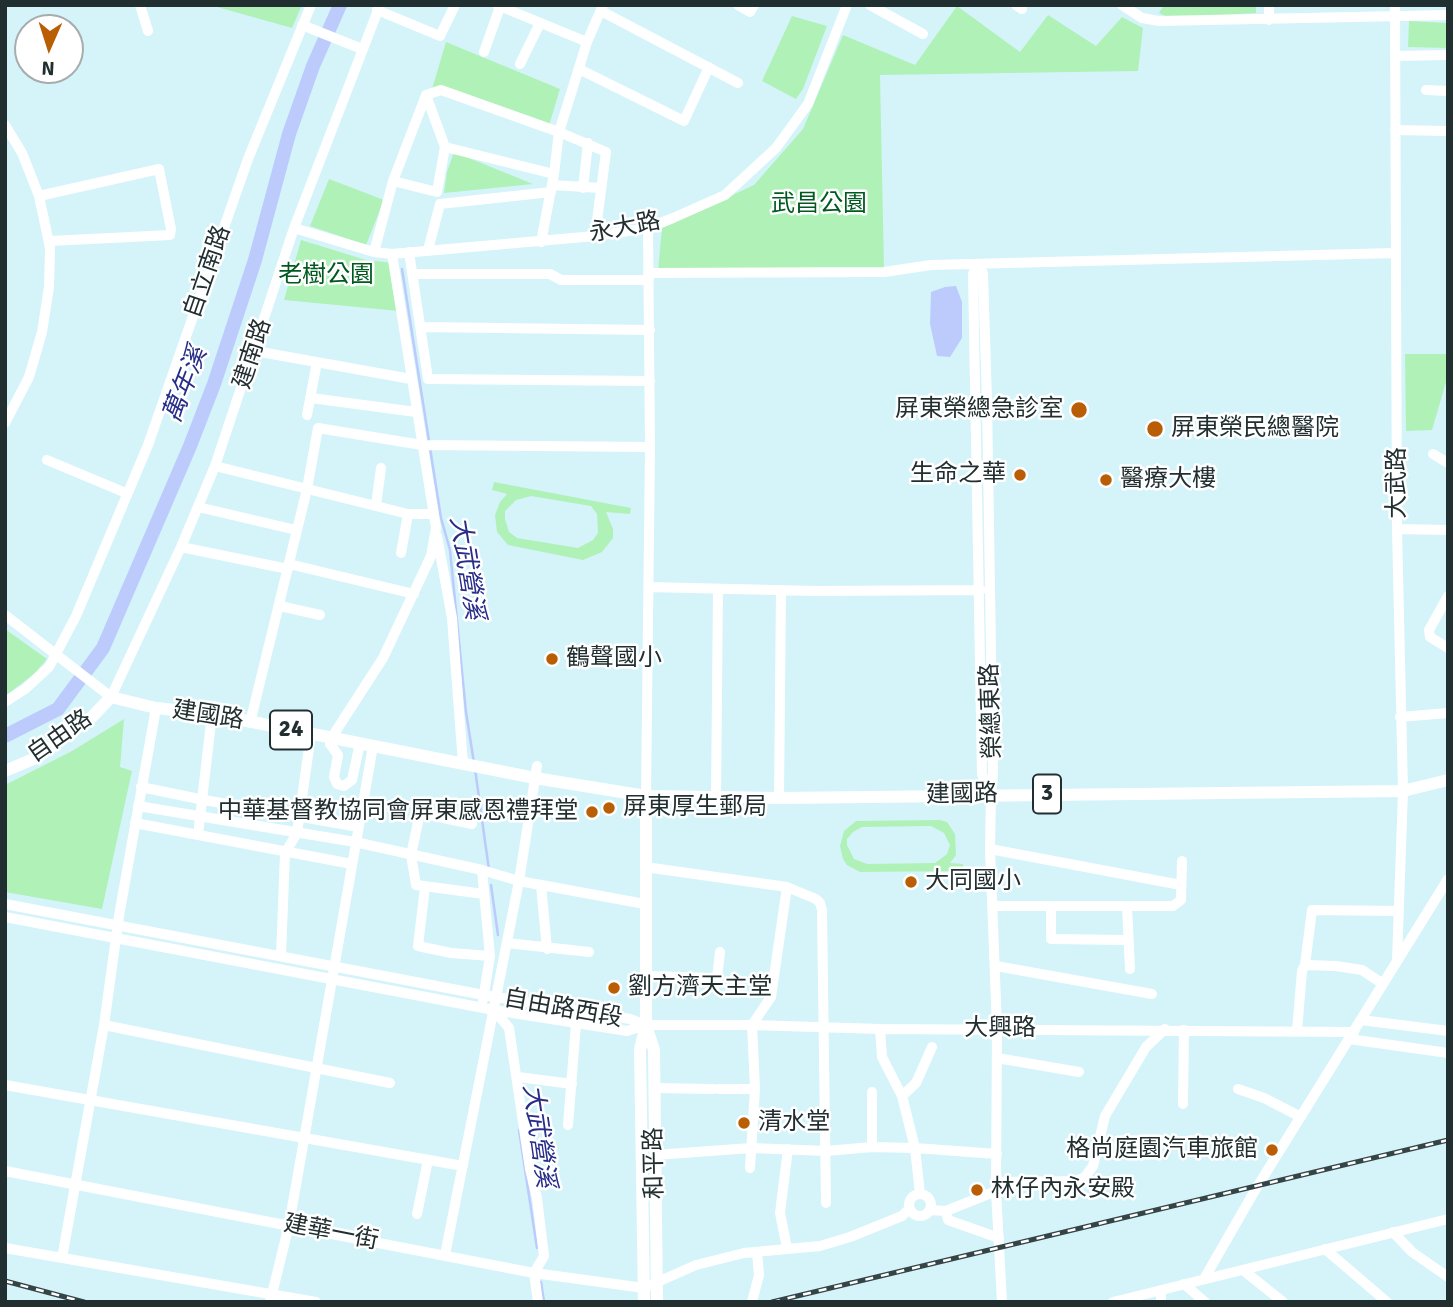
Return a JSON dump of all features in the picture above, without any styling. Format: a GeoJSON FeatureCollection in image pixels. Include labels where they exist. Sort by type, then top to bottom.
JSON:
{"type":"FeatureCollection","features":[{"type":"Feature","properties":{"kind":"main road","name":"建國路"},"geometry":{"type":"LineString","coordinates":[[111,697],[156,708],[212,714],[470,765],[536,772],[646,796],[779,798],[1403,791],[1448,780]]}},
{"type":"Feature","properties":{"kind":"main road","name":"自由路"},"geometry":{"type":"LineString","coordinates":[[5,771],[38,757],[92,717],[111,697]]}},
{"type":"Feature","properties":{"kind":"main road","name":"和平路"},"geometry":{"type":"LineString","coordinates":[[644,1295],[640,1049],[646,1025],[646,796]]}},
{"type":"Feature","properties":{"kind":"main road","name":"和平路"},"geometry":{"type":"LineString","coordinates":[[646,1025],[654,1050],[657,1302]]}},
{"type":"Feature","properties":{"kind":"street"},"geometry":{"type":"LineString","coordinates":[[140,5],[148,31]]}},
{"type":"Feature","properties":{"kind":"street"},"geometry":{"type":"LineString","coordinates":[[379,7],[437,36],[442,34],[456,5]]}},
{"type":"Feature","properties":{"kind":"street"},"geometry":{"type":"LineString","coordinates":[[738,5],[752,9]]}},
{"type":"Feature","properties":{"kind":"street","name":"永大路"},"geometry":{"type":"LineString","coordinates":[[294,228],[374,252],[392,254],[541,242],[648,228],[725,195],[776,148],[808,104],[847,5]]}},
{"type":"Feature","properties":{"kind":"street"},"geometry":{"type":"LineString","coordinates":[[870,5],[923,34]]}},
{"type":"Feature","properties":{"kind":"street"},"geometry":{"type":"LineString","coordinates":[[1122,5],[1149,21],[1269,20],[1395,11],[1448,15]]}},
{"type":"Feature","properties":{"kind":"street"},"geometry":{"type":"LineString","coordinates":[[1269,5],[1269,20]]}},
{"type":"Feature","properties":{"kind":"street","name":"自立南路"},"geometry":{"type":"LineString","coordinates":[[5,702],[37,678],[57,655],[76,616],[163,405],[248,159],[307,27],[311,6]]}},
{"type":"Feature","properties":{"kind":"street"},"geometry":{"type":"LineString","coordinates":[[484,52],[499,6],[587,43]]}},
{"type":"Feature","properties":{"kind":"street","name":"建南路"},"geometry":{"type":"LineString","coordinates":[[111,697],[181,547],[215,466],[294,228],[379,7]]}},
{"type":"Feature","properties":{"kind":"street"},"geometry":{"type":"LineString","coordinates":[[541,242],[552,189],[559,132],[587,43],[602,8],[738,83]]}},
{"type":"Feature","properties":{"kind":"street","name":"大武路"},"geometry":{"type":"LineString","coordinates":[[1395,11],[1397,529],[1403,791],[1397,961]]}},
{"type":"Feature","properties":{"kind":"street"},"geometry":{"type":"LineString","coordinates":[[520,64],[540,23]]}},
{"type":"Feature","properties":{"kind":"street"},"geometry":{"type":"LineString","coordinates":[[307,27],[361,49]]}},
{"type":"Feature","properties":{"kind":"street"},"geometry":{"type":"LineString","coordinates":[[1395,56],[1448,55]]}},
{"type":"Feature","properties":{"kind":"street"},"geometry":{"type":"LineString","coordinates":[[579,69],[684,121],[709,68]]}},
{"type":"Feature","properties":{"kind":"street"},"geometry":{"type":"LineString","coordinates":[[426,95],[441,90],[559,132],[606,152],[595,236]]}},
{"type":"Feature","properties":{"kind":"street"},"geometry":{"type":"LineString","coordinates":[[1426,90],[1448,91]]}},
{"type":"Feature","properties":{"kind":"street"},"geometry":{"type":"LineString","coordinates":[[426,95],[445,147],[437,192],[440,204],[428,250]]}},
{"type":"Feature","properties":{"kind":"street"},"geometry":{"type":"LineString","coordinates":[[374,252],[393,181],[426,95]]}},
{"type":"Feature","properties":{"kind":"street"},"geometry":{"type":"LineString","coordinates":[[5,125],[22,153],[39,195],[50,241],[49,287],[42,332],[29,377],[5,423]]}},
{"type":"Feature","properties":{"kind":"street"},"geometry":{"type":"LineString","coordinates":[[1395,130],[1448,131]]}},
{"type":"Feature","properties":{"kind":"street"},"geometry":{"type":"LineString","coordinates":[[583,188],[588,144]]}},
{"type":"Feature","properties":{"kind":"street"},"geometry":{"type":"LineString","coordinates":[[445,147],[554,174]]}},
{"type":"Feature","properties":{"kind":"street"},"geometry":{"type":"LineString","coordinates":[[39,195],[159,169],[170,235],[50,241]]}},
{"type":"Feature","properties":{"kind":"street"},"geometry":{"type":"LineString","coordinates":[[393,181],[437,192]]}},
{"type":"Feature","properties":{"kind":"street"},"geometry":{"type":"LineString","coordinates":[[440,204],[552,189],[601,188]]}},
{"type":"Feature","properties":{"kind":"street"},"geometry":{"type":"LineString","coordinates":[[646,796],[650,447],[648,228]]}},
{"type":"Feature","properties":{"kind":"street"},"geometry":{"type":"LineString","coordinates":[[409,252],[422,327],[416,412],[452,618],[470,765]]}},
{"type":"Feature","properties":{"kind":"street"},"geometry":{"type":"LineString","coordinates":[[413,274],[550,274],[561,280],[884,272],[931,265],[1395,253]]}},
{"type":"Feature","properties":{"kind":"street"},"geometry":{"type":"LineString","coordinates":[[392,254],[419,374]]}},
{"type":"Feature","properties":{"kind":"street","name":"榮總東路"},"geometry":{"type":"LineString","coordinates":[[977,264],[984,273],[980,341],[985,668],[993,774],[990,849],[996,966],[996,1186],[1002,1302]]}},
{"type":"Feature","properties":{"kind":"street"},"geometry":{"type":"LineString","coordinates":[[422,327],[650,330]]}},
{"type":"Feature","properties":{"kind":"street","name":"榮總東路"},"geometry":{"type":"LineString","coordinates":[[980,341],[987,401],[983,531]]}},
{"type":"Feature","properties":{"kind":"street"},"geometry":{"type":"LineString","coordinates":[[255,351],[317,362],[419,374],[650,381]]}},
{"type":"Feature","properties":{"kind":"street"},"geometry":{"type":"LineString","coordinates":[[307,415],[317,362]]}},
{"type":"Feature","properties":{"kind":"street"},"geometry":{"type":"LineString","coordinates":[[311,398],[416,412]]}},
{"type":"Feature","properties":{"kind":"street"},"geometry":{"type":"LineString","coordinates":[[250,723],[307,489],[318,428],[422,445],[650,447]]}},
{"type":"Feature","properties":{"kind":"street"},"geometry":{"type":"LineString","coordinates":[[1433,454],[1448,463]]}},
{"type":"Feature","properties":{"kind":"street"},"geometry":{"type":"LineString","coordinates":[[47,460],[126,493]]}},
{"type":"Feature","properties":{"kind":"street"},"geometry":{"type":"LineString","coordinates":[[215,466],[408,514],[433,513]]}},
{"type":"Feature","properties":{"kind":"street"},"geometry":{"type":"LineString","coordinates":[[376,505],[381,468]]}},
{"type":"Feature","properties":{"kind":"street"},"geometry":{"type":"LineString","coordinates":[[198,507],[296,530]]}},
{"type":"Feature","properties":{"kind":"street"},"geometry":{"type":"LineString","coordinates":[[401,553],[408,514]]}},
{"type":"Feature","properties":{"kind":"street"},"geometry":{"type":"LineString","coordinates":[[367,744],[352,780],[344,786],[334,781],[338,755],[331,744],[332,737],[383,659],[431,556],[436,528]]}},
{"type":"Feature","properties":{"kind":"street"},"geometry":{"type":"LineString","coordinates":[[1397,529],[1448,530]]}},
{"type":"Feature","properties":{"kind":"street"},"geometry":{"type":"LineString","coordinates":[[181,547],[289,566],[414,594]]}},
{"type":"Feature","properties":{"kind":"street"},"geometry":{"type":"LineString","coordinates":[[649,587],[984,590]]}},
{"type":"Feature","properties":{"kind":"street"},"geometry":{"type":"LineString","coordinates":[[716,798],[718,589]]}},
{"type":"Feature","properties":{"kind":"street"},"geometry":{"type":"LineString","coordinates":[[779,798],[781,590]]}},
{"type":"Feature","properties":{"kind":"street"},"geometry":{"type":"LineString","coordinates":[[1446,599],[1429,630],[1430,637],[1448,648]]}},
{"type":"Feature","properties":{"kind":"street"},"geometry":{"type":"LineString","coordinates":[[280,606],[320,615]]}},
{"type":"Feature","properties":{"kind":"street"},"geometry":{"type":"LineString","coordinates":[[5,615],[111,697]]}},
{"type":"Feature","properties":{"kind":"street"},"geometry":{"type":"LineString","coordinates":[[62,1258],[104,1026],[118,926],[156,708]]}},
{"type":"Feature","properties":{"kind":"street"},"geometry":{"type":"LineString","coordinates":[[1400,717],[1448,713]]}},
{"type":"Feature","properties":{"kind":"street"},"geometry":{"type":"LineString","coordinates":[[198,835],[212,714]]}},
{"type":"Feature","properties":{"kind":"street"},"geometry":{"type":"LineString","coordinates":[[281,956],[285,853],[298,833],[311,734]]}},
{"type":"Feature","properties":{"kind":"street"},"geometry":{"type":"LineString","coordinates":[[270,1298],[289,1225],[335,967],[359,827],[367,744]]}},
{"type":"Feature","properties":{"kind":"street"},"geometry":{"type":"LineString","coordinates":[[445,1255],[497,998],[536,772]]}},
{"type":"Feature","properties":{"kind":"street"},"geometry":{"type":"LineString","coordinates":[[141,787],[359,827]]}},
{"type":"Feature","properties":{"kind":"street"},"geometry":{"type":"LineString","coordinates":[[138,806],[355,842],[519,881],[645,904]]}},
{"type":"Feature","properties":{"kind":"street"},"geometry":{"type":"LineString","coordinates":[[472,824],[420,813],[411,855],[416,885],[484,894]]}},
{"type":"Feature","properties":{"kind":"street"},"geometry":{"type":"LineString","coordinates":[[135,823],[352,864]]}},
{"type":"Feature","properties":{"kind":"street"},"geometry":{"type":"LineString","coordinates":[[990,849],[1181,885]]}},
{"type":"Feature","properties":{"kind":"street"},"geometry":{"type":"LineString","coordinates":[[992,906],[1173,906],[1181,900],[1182,861]]}},
{"type":"Feature","properties":{"kind":"street"},"geometry":{"type":"LineString","coordinates":[[645,867],[787,887],[816,899],[822,909],[826,1203]]}},
{"type":"Feature","properties":{"kind":"street"},"geometry":{"type":"LineString","coordinates":[[482,1007],[490,956],[484,894],[487,872]]}},
{"type":"Feature","properties":{"kind":"street"},"geometry":{"type":"LineString","coordinates":[[1205,1279],[1254,1192],[1397,961],[1443,892],[1448,878]]}},
{"type":"Feature","properties":{"kind":"street"},"geometry":{"type":"LineString","coordinates":[[541,885],[547,949]]}},
{"type":"Feature","properties":{"kind":"street"},"geometry":{"type":"LineString","coordinates":[[425,887],[418,946],[451,953],[490,956]]}},
{"type":"Feature","properties":{"kind":"street"},"geometry":{"type":"LineString","coordinates":[[750,1168],[755,1089],[752,1025],[771,997],[787,887]]}},
{"type":"Feature","properties":{"kind":"street","name":"自由路西段"},"geometry":{"type":"LineString","coordinates":[[5,904],[497,998],[630,1019],[646,1025]]}},
{"type":"Feature","properties":{"kind":"street"},"geometry":{"type":"LineString","coordinates":[[1051,906],[1051,939],[1128,940]]}},
{"type":"Feature","properties":{"kind":"street"},"geometry":{"type":"LineString","coordinates":[[1127,906],[1130,969]]}},
{"type":"Feature","properties":{"kind":"street"},"geometry":{"type":"LineString","coordinates":[[1297,1031],[1302,971],[1312,910],[1399,911]]}},
{"type":"Feature","properties":{"kind":"street","name":"自由路西段"},"geometry":{"type":"LineString","coordinates":[[5,917],[576,1024],[627,1031],[646,1025]]}},
{"type":"Feature","properties":{"kind":"street"},"geometry":{"type":"LineString","coordinates":[[507,943],[589,952]]}},
{"type":"Feature","properties":{"kind":"street"},"geometry":{"type":"LineString","coordinates":[[646,976],[717,978],[720,952]]}},
{"type":"Feature","properties":{"kind":"street"},"geometry":{"type":"LineString","coordinates":[[1305,965],[1362,970],[1383,984]]}},
{"type":"Feature","properties":{"kind":"street"},"geometry":{"type":"LineString","coordinates":[[996,966],[1152,994]]}},
{"type":"Feature","properties":{"kind":"street"},"geometry":{"type":"LineString","coordinates":[[494,1010],[509,1028],[518,1077],[544,1256],[534,1273],[538,1302]]}},
{"type":"Feature","properties":{"kind":"street"},"geometry":{"type":"LineString","coordinates":[[1361,1020],[1448,1031]]}},
{"type":"Feature","properties":{"kind":"street"},"geometry":{"type":"LineString","coordinates":[[568,1125],[576,1024]]}},
{"type":"Feature","properties":{"kind":"street","name":"大興路"},"geometry":{"type":"LineString","coordinates":[[646,1025],[1297,1031],[1351,1035],[1448,1053]]}},
{"type":"Feature","properties":{"kind":"street"},"geometry":{"type":"LineString","coordinates":[[104,1026],[390,1083]]}},
{"type":"Feature","properties":{"kind":"street"},"geometry":{"type":"LineString","coordinates":[[880,1029],[882,1057],[902,1096],[915,1148],[920,1194]]}},
{"type":"Feature","properties":{"kind":"street"},"geometry":{"type":"LineString","coordinates":[[920,1194],[911,1199],[909,1209],[918,1216],[925,1215],[930,1210],[946,1211],[996,1186],[1076,1181],[1085,1177],[1093,1166],[1105,1116],[1146,1047],[1165,1029]]}},
{"type":"Feature","properties":{"kind":"street"},"geometry":{"type":"LineString","coordinates":[[1183,1104],[1184,1030]]}},
{"type":"Feature","properties":{"kind":"street"},"geometry":{"type":"LineString","coordinates":[[902,1096],[916,1083],[932,1047]]}},
{"type":"Feature","properties":{"kind":"street"},"geometry":{"type":"LineString","coordinates":[[997,1058],[1079,1072]]}},
{"type":"Feature","properties":{"kind":"street"},"geometry":{"type":"LineString","coordinates":[[518,1077],[572,1084]]}},
{"type":"Feature","properties":{"kind":"street"},"geometry":{"type":"LineString","coordinates":[[5,1085],[463,1166]]}},
{"type":"Feature","properties":{"kind":"street"},"geometry":{"type":"LineString","coordinates":[[654,1088],[755,1089]]}},
{"type":"Feature","properties":{"kind":"street"},"geometry":{"type":"LineString","coordinates":[[1238,1089],[1301,1116]]}},
{"type":"Feature","properties":{"kind":"street"},"geometry":{"type":"LineString","coordinates":[[872,1093],[872,1147]]}},
{"type":"Feature","properties":{"kind":"street"},"geometry":{"type":"LineString","coordinates":[[655,1155],[751,1148],[826,1151],[872,1147],[997,1154]]}},
{"type":"Feature","properties":{"kind":"street"},"geometry":{"type":"LineString","coordinates":[[787,1248],[780,1213],[788,1149]]}},
{"type":"Feature","properties":{"kind":"street"},"geometry":{"type":"LineString","coordinates":[[417,1213],[428,1160]]}},
{"type":"Feature","properties":{"kind":"street","name":"建華一街"},"geometry":{"type":"LineString","coordinates":[[5,1171],[644,1295],[657,1283],[696,1265],[757,1252],[820,1246],[902,1216],[909,1209]]}},
{"type":"Feature","properties":{"kind":"street"},"geometry":{"type":"LineString","coordinates":[[920,1194],[929,1199],[930,1210]]}},
{"type":"Feature","properties":{"kind":"street"},"geometry":{"type":"LineString","coordinates":[[946,1211],[948,1220],[999,1238]]}},
{"type":"Feature","properties":{"kind":"street"},"geometry":{"type":"LineString","coordinates":[[1113,1302],[1448,1219]]}},
{"type":"Feature","properties":{"kind":"street"},"geometry":{"type":"LineString","coordinates":[[1393,1232],[1412,1252],[1448,1277]]}},
{"type":"Feature","properties":{"kind":"street"},"geometry":{"type":"LineString","coordinates":[[5,1248],[270,1298],[316,1302]]}},
{"type":"Feature","properties":{"kind":"street"},"geometry":{"type":"LineString","coordinates":[[1325,1249],[1387,1302]]}},
{"type":"Feature","properties":{"kind":"street"},"geometry":{"type":"LineString","coordinates":[[752,1302],[759,1275],[757,1252]]}},
{"type":"Feature","properties":{"kind":"street"},"geometry":{"type":"LineString","coordinates":[[1243,1269],[1283,1302]]}},
{"type":"Feature","properties":{"kind":"street"},"geometry":{"type":"LineString","coordinates":[[1184,1284],[1205,1302]]}},
{"type":"Feature","properties":{"kind":"street"},"geometry":{"type":"LineString","coordinates":[[1161,1290],[1161,1302]]}},
{"type":"Feature","properties":{"kind":"green space"},"geometry":{"type":"Polygon","coordinates":[[[210,5],[302,5],[292,28],[210,5]]]}},
{"type":"Feature","properties":{"kind":"green space"},"geometry":{"type":"Polygon","coordinates":[[[1164,5],[1256,5],[1256,13],[1169,18],[1159,13],[1164,5]]]}},
{"type":"Feature","properties":{"kind":"green space","name":"武昌公園"},"geometry":{"type":"Polygon","coordinates":[[[957,6],[1020,52],[1048,15],[1096,46],[1122,17],[1143,28],[1138,71],[880,75],[884,269],[658,271],[662,228],[754,185],[803,129],[843,35],[915,65],[957,6]]]}},
{"type":"Feature","properties":{"kind":"green space"},"geometry":{"type":"Polygon","coordinates":[[[792,16],[827,26],[803,89],[796,99],[762,81],[792,16]]]}},
{"type":"Feature","properties":{"kind":"green space"},"geometry":{"type":"Polygon","coordinates":[[[1409,21],[1448,23],[1447,48],[1408,47],[1409,21]]]}},
{"type":"Feature","properties":{"kind":"green space"},"geometry":{"type":"Polygon","coordinates":[[[446,42],[560,89],[548,129],[432,89],[446,42]]]}},
{"type":"Feature","properties":{"kind":"green space"},"geometry":{"type":"Polygon","coordinates":[[[454,152],[533,184],[444,193],[454,152]]]}},
{"type":"Feature","properties":{"kind":"green space"},"geometry":{"type":"Polygon","coordinates":[[[329,179],[384,200],[366,245],[310,226],[329,179]]]}},
{"type":"Feature","properties":{"kind":"green space","name":"老樹公園"},"geometry":{"type":"Polygon","coordinates":[[[301,240],[366,260],[394,263],[399,311],[284,300],[301,240]]]}},
{"type":"Feature","properties":{"kind":"green space"},"geometry":{"type":"Polygon","coordinates":[[[1405,354],[1448,354],[1448,375],[1432,430],[1406,431],[1405,354]]]}},
{"type":"Feature","properties":{"kind":"green space"},"geometry":{"type":"Polygon","coordinates":[[[494,482],[631,508],[630,514],[606,512],[613,529],[613,538],[602,552],[583,560],[508,545],[497,532],[495,515],[500,502],[507,494],[492,490],[494,482]],[[531,496],[516,500],[505,511],[505,519],[509,532],[517,538],[578,548],[593,540],[598,533],[597,514],[591,506],[531,496]]]}},
{"type":"Feature","properties":{"kind":"green space"},"geometry":{"type":"Polygon","coordinates":[[[5,629],[47,659],[34,674],[5,696],[5,629]]]}},
{"type":"Feature","properties":{"kind":"green space"},"geometry":{"type":"Polygon","coordinates":[[[124,719],[120,767],[132,771],[102,909],[5,892],[5,785],[72,751],[124,719]]]}},
{"type":"Feature","properties":{"kind":"green space"},"geometry":{"type":"Polygon","coordinates":[[[856,821],[947,822],[955,834],[956,855],[950,863],[963,864],[963,871],[860,872],[847,865],[840,846],[844,831],[856,821]],[[931,826],[862,827],[847,839],[847,845],[854,859],[867,864],[935,863],[947,854],[950,845],[944,833],[931,826]]]}},
{"type":"Feature","properties":{"kind":"water"},"geometry":{"type":"Polygon","coordinates":[[[956,286],[962,302],[962,338],[950,357],[937,356],[930,324],[931,292],[956,286]]]}},
{"type":"Feature","properties":{"kind":"waterway","name":"萬年溪"},"geometry":{"type":"LineString","coordinates":[[5,736],[58,709],[103,648],[214,384],[255,260],[289,134],[313,66],[340,5]]}},
{"type":"Feature","properties":{"kind":"waterway","name":"大武營溪"},"geometry":{"type":"LineString","coordinates":[[402,269],[429,441]]}},
{"type":"Feature","properties":{"kind":"waterway","name":"大武營溪"},"geometry":{"type":"LineString","coordinates":[[430,448],[441,518],[450,550],[466,712],[474,763]]}},
{"type":"Feature","properties":{"kind":"waterway","name":"大武營溪"},"geometry":{"type":"LineString","coordinates":[[475,769],[489,870]]}},
{"type":"Feature","properties":{"kind":"waterway","name":"大武營溪"},"geometry":{"type":"LineString","coordinates":[[491,885],[498,935]]}},
{"type":"Feature","properties":{"kind":"waterway","name":"大武營溪"},"geometry":{"type":"LineString","coordinates":[[519,1130],[537,1248]]}},
{"type":"Feature","properties":{"kind":"waterway","name":"大武營溪"},"geometry":{"type":"LineString","coordinates":[[541,1282],[544,1302]]}},
{"type":"Feature","properties":{"kind":"railway"},"geometry":{"type":"LineString","coordinates":[[772,1302],[1448,1140]]}},
{"type":"Feature","properties":{"kind":"railway"},"geometry":{"type":"LineString","coordinates":[[5,1281],[84,1302]]}},
{"type":"Feature","properties":{"kind":"place","name":"屏東榮總急診室"},"geometry":{"type":"Point","coordinates":[1079,410]}},
{"type":"Feature","properties":{"kind":"place","name":"屏東榮民總醫院"},"geometry":{"type":"Point","coordinates":[1155,429]}},
{"type":"Feature","properties":{"kind":"place","name":"生命之華"},"geometry":{"type":"Point","coordinates":[1020,475]}},
{"type":"Feature","properties":{"kind":"place","name":"醫療大樓"},"geometry":{"type":"Point","coordinates":[1106,480]}},
{"type":"Feature","properties":{"kind":"place","name":"鶴聲國小"},"geometry":{"type":"Point","coordinates":[552,659]}},
{"type":"Feature","properties":{"kind":"place","name":"屏東厚生郵局"},"geometry":{"type":"Point","coordinates":[609,808]}},
{"type":"Feature","properties":{"kind":"place","name":"中華基督教協同會屏東感恩禮拜堂"},"geometry":{"type":"Point","coordinates":[592,812]}},
{"type":"Feature","properties":{"kind":"place","name":"大同國小"},"geometry":{"type":"Point","coordinates":[911,882]}},
{"type":"Feature","properties":{"kind":"place","name":"劉方濟天主堂"},"geometry":{"type":"Point","coordinates":[614,988]}},
{"type":"Feature","properties":{"kind":"place","name":"清水堂"},"geometry":{"type":"Point","coordinates":[744,1123]}},
{"type":"Feature","properties":{"kind":"place","name":"格尚庭園汽車旅館"},"geometry":{"type":"Point","coordinates":[1272,1150]}},
{"type":"Feature","properties":{"kind":"place","name":"林仔內永安殿"},"geometry":{"type":"Point","coordinates":[977,1190]}}]}
